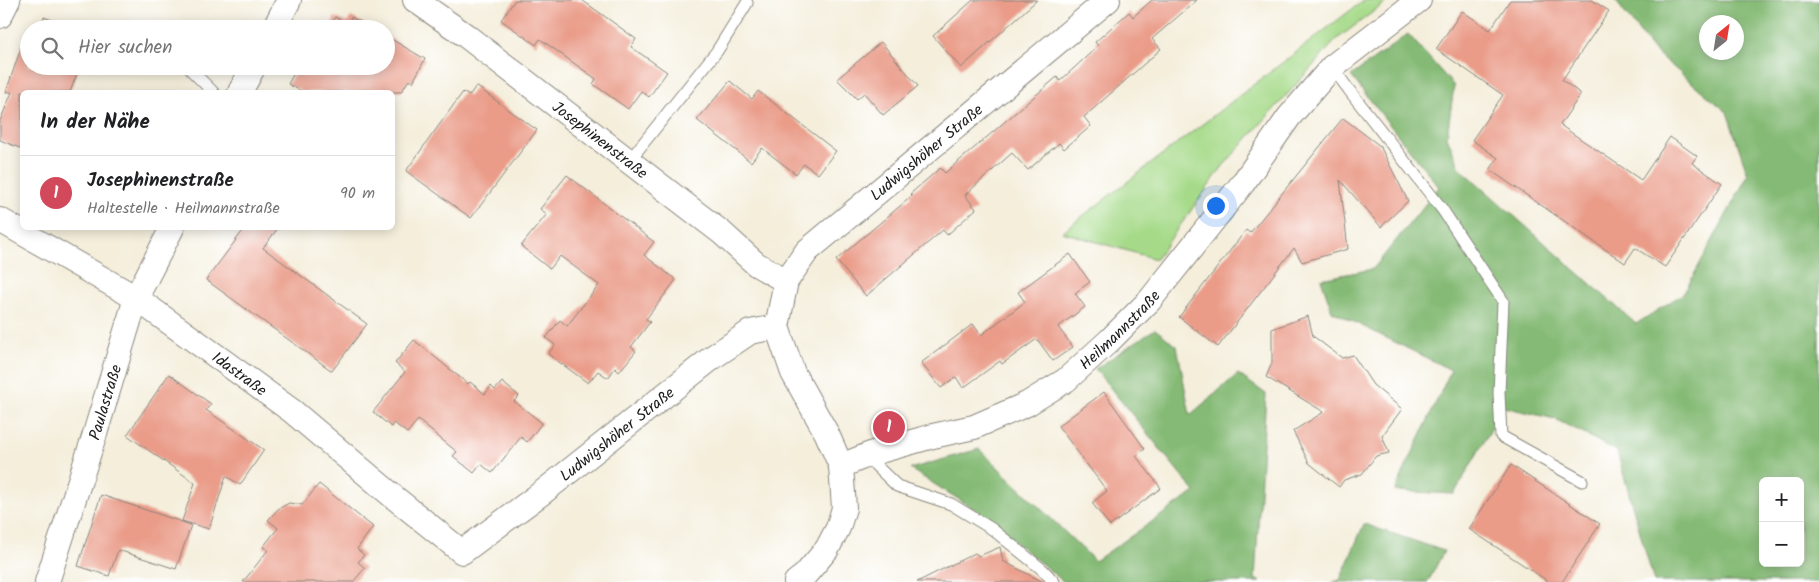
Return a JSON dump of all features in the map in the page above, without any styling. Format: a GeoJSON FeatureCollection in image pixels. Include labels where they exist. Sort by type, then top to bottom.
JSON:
{"type":"FeatureCollection","features":[{"type":"Feature","properties":{"kind":"street"},"geometry":{"type":"LineString","coordinates":[[0,16],[8,0]]}},
{"type":"Feature","properties":{"kind":"street"},"geometry":{"type":"LineString","coordinates":[[279,20],[289,0]]}},
{"type":"Feature","properties":{"kind":"street","name":"Josephinenstraße"},"geometry":{"type":"LineString","coordinates":[[415,0],[465,35],[629,161],[722,233],[756,264],[786,281]]}},
{"type":"Feature","properties":{"kind":"street","name":"Ludwigshöher Straße"},"geometry":{"type":"LineString","coordinates":[[462,552],[543,492],[713,357],[750,332],[777,327],[786,281],[795,266],[818,242],[1108,0]]}},
{"type":"Feature","properties":{"kind":"street","name":"Heilmannstraße"},"geometry":{"type":"LineString","coordinates":[[841,466],[866,456],[933,436],[974,427],[1027,404],[1066,380],[1150,300],[1244,183],[1289,117],[1332,67],[1420,0]]}},
{"type":"Feature","properties":{"kind":"street"},"geometry":{"type":"LineString","coordinates":[[241,90],[249,75]]}},
{"type":"Feature","properties":{"kind":"street","name":"Idastraße"},"geometry":{"type":"LineString","coordinates":[[0,220],[136,298],[292,411],[462,552]]}},
{"type":"Feature","properties":{"kind":"street","name":"Paulastraße"},"geometry":{"type":"LineString","coordinates":[[47,582],[94,438],[136,298],[171,230]]}},
{"type":"Feature","properties":{"kind":"street"},"geometry":{"type":"LineString","coordinates":[[777,327],[793,373],[827,434],[841,466],[844,508],[838,528],[823,555],[796,582]]}},
{"type":"Feature","properties":{"kind":"lane"},"geometry":{"type":"LineString","coordinates":[[629,161],[717,51],[747,3]]}},
{"type":"Feature","properties":{"kind":"lane"},"geometry":{"type":"LineString","coordinates":[[1332,67],[1442,209],[1503,302],[1499,393],[1501,436],[1582,481]]}},
{"type":"Feature","properties":{"kind":"lane"},"geometry":{"type":"LineString","coordinates":[[196,75],[211,90]]}},
{"type":"Feature","properties":{"kind":"lane"},"geometry":{"type":"LineString","coordinates":[[866,456],[896,486],[951,504],[992,529],[1043,570],[1054,582]]}},
{"type":"Feature","properties":{"kind":"green space"},"geometry":{"type":"Polygon","coordinates":[[[1364,0],[1389,0],[1337,39],[1223,166],[1156,259],[1062,232],[1364,0]]]}},
{"type":"Feature","properties":{"kind":"green space"},"geometry":{"type":"Polygon","coordinates":[[[1615,0],[1819,0],[1819,582],[1654,582],[1617,451],[1555,419],[1504,407],[1454,494],[1395,491],[1451,370],[1332,311],[1321,279],[1373,269],[1439,187],[1351,76],[1408,34],[1454,86],[1447,137],[1460,168],[1636,324],[1684,293],[1748,175],[1727,112],[1654,51],[1615,0]]]}},
{"type":"Feature","properties":{"kind":"green space"},"geometry":{"type":"Polygon","coordinates":[[[1155,329],[1177,346],[1190,415],[1238,374],[1266,394],[1255,579],[1261,582],[1064,582],[976,510],[910,469],[979,449],[1095,561],[1195,492],[1095,369],[1155,329]]]}},
{"type":"Feature","properties":{"kind":"green space"},"geometry":{"type":"Polygon","coordinates":[[[1364,524],[1444,551],[1428,582],[1333,582],[1340,580],[1364,524]]]}},
{"type":"Feature","properties":{"kind":"building"},"geometry":{"type":"Polygon","coordinates":[[[515,0],[582,0],[636,39],[631,47],[667,72],[649,97],[641,91],[628,109],[593,84],[596,79],[540,39],[536,45],[501,20],[515,0]]]}},
{"type":"Feature","properties":{"kind":"building"},"geometry":{"type":"Polygon","coordinates":[[[973,0],[1037,0],[961,68],[933,36],[973,0]]]}},
{"type":"Feature","properties":{"kind":"building"},"geometry":{"type":"Polygon","coordinates":[[[1152,0],[1197,0],[1152,39],[1161,49],[1084,117],[1091,126],[1064,149],[1059,143],[1028,170],[1012,153],[965,195],[976,209],[947,235],[943,230],[866,296],[836,260],[912,196],[910,194],[940,168],[945,173],[1057,77],[1060,81],[1098,46],[1095,42],[1129,12],[1133,17],[1152,0]]]}},
{"type":"Feature","properties":{"kind":"building"},"geometry":{"type":"Polygon","coordinates":[[[1510,0],[1592,0],[1609,11],[1562,80],[1581,94],[1560,125],[1641,180],[1670,137],[1697,156],[1692,163],[1722,184],[1665,267],[1635,248],[1625,263],[1490,170],[1498,158],[1472,140],[1503,95],[1436,49],[1462,11],[1490,30],[1510,0]]]}},
{"type":"Feature","properties":{"kind":"building"},"geometry":{"type":"Polygon","coordinates":[[[395,41],[425,59],[413,82],[409,80],[401,92],[395,92],[395,90],[299,90],[288,84],[293,75],[395,75],[395,41]]]}},
{"type":"Feature","properties":{"kind":"building"},"geometry":{"type":"Polygon","coordinates":[[[881,42],[918,86],[883,115],[864,93],[857,99],[837,79],[881,42]]]}},
{"type":"Feature","properties":{"kind":"building"},"geometry":{"type":"Polygon","coordinates":[[[20,51],[20,75],[77,75],[71,90],[20,90],[20,148],[0,140],[0,121],[12,92],[6,92],[20,51]]]}},
{"type":"Feature","properties":{"kind":"building"},"geometry":{"type":"Polygon","coordinates":[[[730,81],[752,99],[758,91],[836,151],[818,174],[804,164],[796,174],[762,148],[751,162],[697,120],[730,81]]]}},
{"type":"Feature","properties":{"kind":"building"},"geometry":{"type":"Polygon","coordinates":[[[476,86],[537,130],[471,218],[406,171],[463,92],[469,96],[476,86]]]}},
{"type":"Feature","properties":{"kind":"building"},"geometry":{"type":"Polygon","coordinates":[[[1343,118],[1380,146],[1408,201],[1381,227],[1340,180],[1348,249],[1302,262],[1294,248],[1218,347],[1179,317],[1246,230],[1250,233],[1343,118]]]}},
{"type":"Feature","properties":{"kind":"building"},"geometry":{"type":"Polygon","coordinates":[[[567,175],[654,242],[644,255],[676,280],[646,319],[650,322],[631,347],[636,351],[619,372],[615,368],[608,378],[598,371],[588,383],[548,354],[555,345],[546,338],[560,320],[567,326],[599,285],[560,256],[550,269],[521,246],[547,214],[540,209],[567,175]]]}},
{"type":"Feature","properties":{"kind":"building"},"geometry":{"type":"Polygon","coordinates":[[[244,230],[276,230],[263,248],[367,324],[332,371],[206,280],[244,230]]]}},
{"type":"Feature","properties":{"kind":"building"},"geometry":{"type":"Polygon","coordinates":[[[1070,254],[1090,282],[1075,293],[1085,307],[1058,327],[1073,347],[1053,361],[1037,339],[1002,364],[1000,361],[963,388],[956,377],[941,388],[921,363],[973,324],[981,335],[1025,302],[1018,292],[1070,254]]]}},
{"type":"Feature","properties":{"kind":"building"},"geometry":{"type":"Polygon","coordinates":[[[1308,316],[1313,336],[1342,358],[1353,355],[1373,385],[1402,409],[1382,436],[1389,453],[1376,456],[1362,474],[1344,480],[1339,487],[1309,463],[1293,431],[1324,412],[1266,377],[1272,363],[1272,329],[1308,316]]]}},
{"type":"Feature","properties":{"kind":"building"},"geometry":{"type":"Polygon","coordinates":[[[414,340],[468,384],[470,382],[485,394],[491,386],[495,390],[502,382],[519,396],[514,401],[542,423],[527,442],[521,437],[492,473],[481,464],[474,473],[453,456],[457,452],[418,420],[407,433],[394,423],[391,427],[373,412],[405,372],[395,363],[414,340]]]}},
{"type":"Feature","properties":{"kind":"building"},"geometry":{"type":"Polygon","coordinates":[[[169,374],[211,404],[206,410],[264,450],[240,485],[226,476],[209,529],[182,521],[195,483],[127,435],[169,374]]]}},
{"type":"Feature","properties":{"kind":"building"},"geometry":{"type":"Polygon","coordinates":[[[1104,392],[1145,449],[1136,456],[1161,488],[1110,526],[1092,503],[1107,491],[1058,426],[1104,392]]]}},
{"type":"Feature","properties":{"kind":"building"},"geometry":{"type":"Polygon","coordinates":[[[1511,465],[1600,524],[1562,582],[1549,582],[1469,529],[1511,465]]]}},
{"type":"Feature","properties":{"kind":"building"},"geometry":{"type":"Polygon","coordinates":[[[319,484],[373,527],[357,549],[364,555],[358,562],[365,568],[353,582],[243,582],[268,550],[263,547],[278,528],[268,520],[278,509],[289,503],[302,505],[319,484]]]}},
{"type":"Feature","properties":{"kind":"building"},"geometry":{"type":"Polygon","coordinates":[[[101,495],[191,525],[176,569],[118,550],[109,576],[78,566],[101,495]]]}},
{"type":"Feature","properties":{"kind":"building"},"geometry":{"type":"Polygon","coordinates":[[[1000,547],[1003,561],[1043,582],[917,582],[975,553],[979,556],[1000,547]]]}},
{"type":"Feature","properties":{"kind":"place","name":"Josephinenstraße"},"geometry":{"type":"Point","coordinates":[889,427]}}]}
